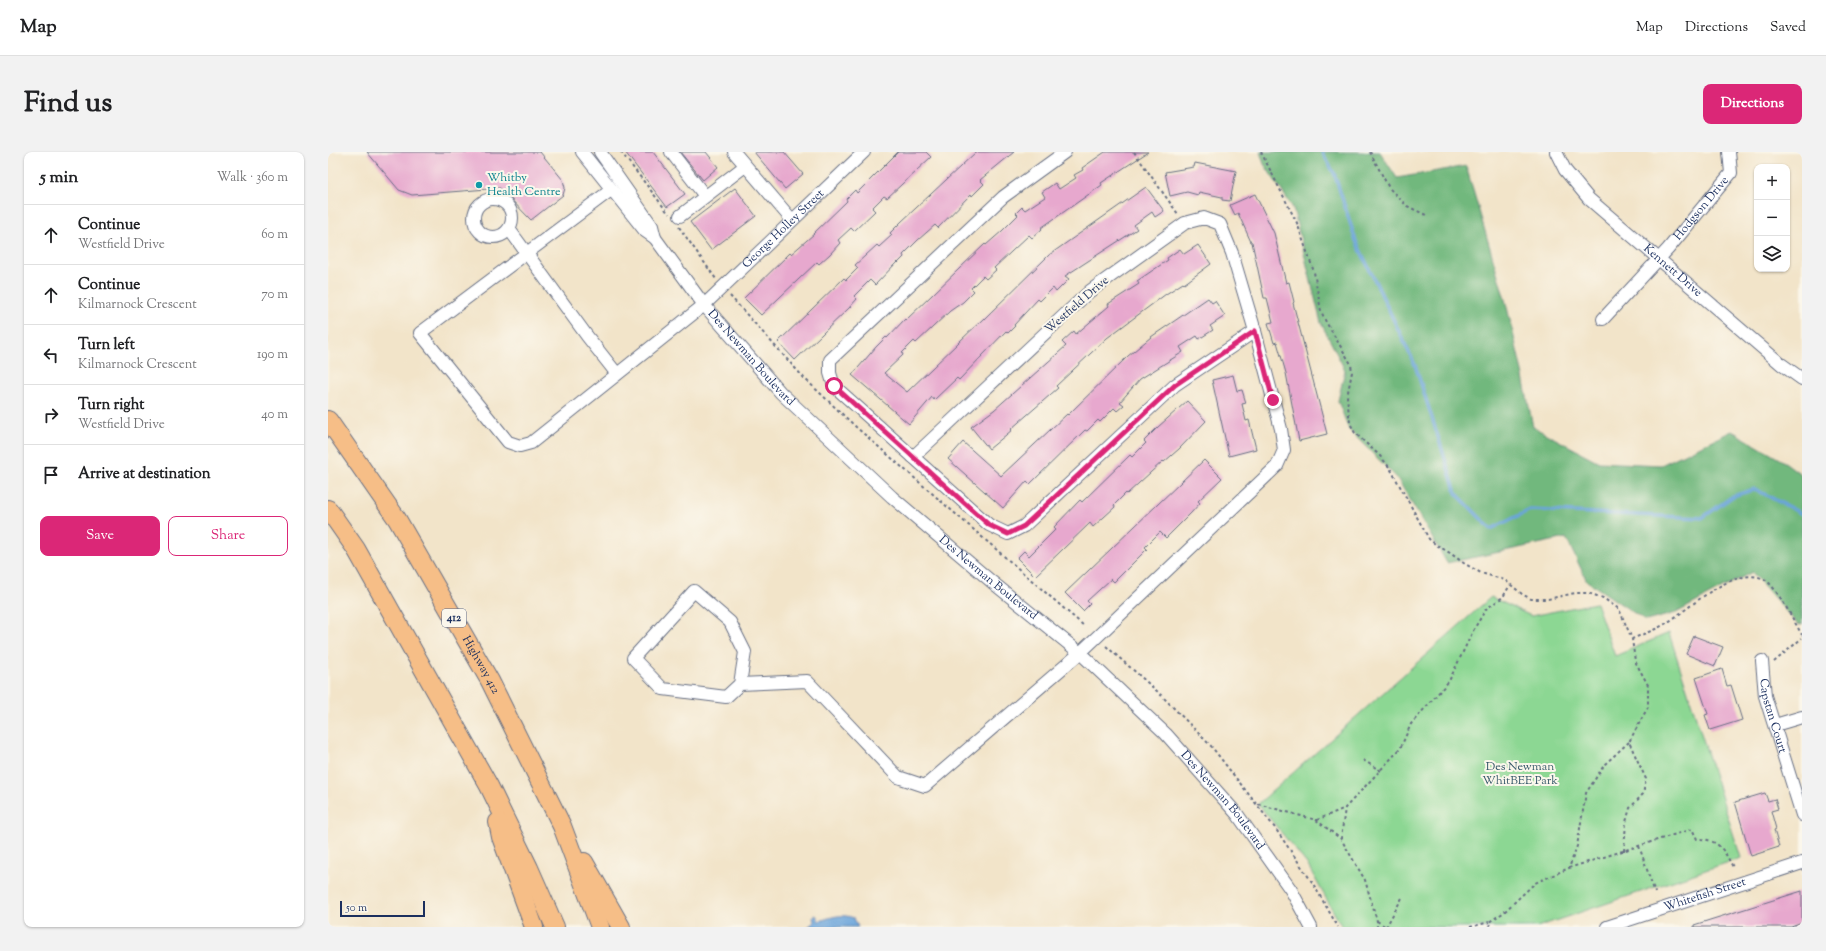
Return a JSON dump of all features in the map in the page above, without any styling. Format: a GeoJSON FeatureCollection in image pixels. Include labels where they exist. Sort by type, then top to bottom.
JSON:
{"type":"FeatureCollection","features":[{"type":"Feature","properties":{"kind":"highway","name":"Highway 412"},"geometry":{"type":"LineString","coordinates":[[328,420],[397,519],[486,674],[562,826],[600,927]]}},
{"type":"Feature","properties":{"kind":"highway"},"geometry":{"type":"LineString","coordinates":[[328,509],[356,549],[489,786],[529,868],[555,927]]}},
{"type":"Feature","properties":{"kind":"highway"},"geometry":{"type":"LineString","coordinates":[[489,786],[501,837],[534,927]]}},
{"type":"Feature","properties":{"kind":"highway"},"geometry":{"type":"LineString","coordinates":[[562,826],[598,885],[621,927]]}},
{"type":"Feature","properties":{"kind":"street","name":"Des Newman Boulevard"},"geometry":{"type":"LineString","coordinates":[[582,152],[645,231],[655,238],[704,305],[781,393],[892,497],[986,577],[1080,653],[1166,734],[1237,814],[1291,890],[1311,927]]}},
{"type":"Feature","properties":{"kind":"street","name":"Des Newman Boulevard"},"geometry":{"type":"LineString","coordinates":[[600,152],[652,226],[655,238]]}},
{"type":"Feature","properties":{"kind":"street"},"geometry":{"type":"LineString","coordinates":[[671,152],[705,196]]}},
{"type":"Feature","properties":{"kind":"street"},"geometry":{"type":"LineString","coordinates":[[734,152],[792,220]]}},
{"type":"Feature","properties":{"kind":"street","name":"George Holley Street"},"geometry":{"type":"LineString","coordinates":[[527,254],[420,333],[508,442],[520,446],[531,443],[704,305],[864,152]]}},
{"type":"Feature","properties":{"kind":"street"},"geometry":{"type":"LineString","coordinates":[[1065,152],[1003,197],[830,360],[830,373],[834,386],[989,525],[1008,534],[1024,526],[1175,385],[1255,331]]}},
{"type":"Feature","properties":{"kind":"street","name":"Kennett Drive"},"geometry":{"type":"LineString","coordinates":[[1556,152],[1565,170],[1589,199],[1781,364],[1802,379]]}},
{"type":"Feature","properties":{"kind":"street","name":"Hodgson Drive"},"geometry":{"type":"LineString","coordinates":[[1603,319],[1658,259],[1731,173],[1730,152]]}},
{"type":"Feature","properties":{"kind":"street"},"geometry":{"type":"LineString","coordinates":[[676,219],[745,166]]}},
{"type":"Feature","properties":{"kind":"street"},"geometry":{"type":"LineString","coordinates":[[527,254],[611,190]]}},
{"type":"Feature","properties":{"kind":"street","name":"Westfield Drive"},"geometry":{"type":"LineString","coordinates":[[740,684],[808,681],[898,777],[925,786],[1080,653],[1277,466],[1284,450],[1281,429],[1255,331],[1232,253],[1220,224],[1204,218],[1185,223],[1090,290],[913,457]]}},
{"type":"Feature","properties":{"kind":"street"},"geometry":{"type":"LineString","coordinates":[[509,229],[618,374]]}},
{"type":"Feature","properties":{"kind":"street"},"geometry":{"type":"LineString","coordinates":[[694,591],[730,622],[745,652],[740,684],[726,697],[663,689],[633,658],[694,591]]}},
{"type":"Feature","properties":{"kind":"street","name":"Capstan Court"},"geometry":{"type":"LineString","coordinates":[[1763,666],[1765,696],[1802,815]]}},
{"type":"Feature","properties":{"kind":"street"},"geometry":{"type":"LineString","coordinates":[[1774,725],[1802,716]]}},
{"type":"Feature","properties":{"kind":"street","name":"Whitefish Street"},"geometry":{"type":"LineString","coordinates":[[1607,927],[1643,922],[1802,863]]}},
{"type":"Feature","properties":{"kind":"path"},"geometry":{"type":"LineString","coordinates":[[621,152],[676,219],[712,272]]}},
{"type":"Feature","properties":{"kind":"path"},"geometry":{"type":"LineString","coordinates":[[1134,152],[1185,223]]}},
{"type":"Feature","properties":{"kind":"path"},"geometry":{"type":"LineString","coordinates":[[1261,152],[1297,223],[1314,272],[1321,311],[1351,364],[1352,372],[1347,397],[1347,411],[1350,423],[1355,433],[1380,456],[1390,468],[1429,539],[1464,564],[1481,573],[1505,580],[1522,594],[1531,599],[1548,599],[1575,593],[1588,593],[1603,598],[1619,609],[1632,639],[1635,661],[1648,685],[1648,707],[1630,742],[1604,764],[1586,793],[1577,846],[1569,868]]}},
{"type":"Feature","properties":{"kind":"path"},"geometry":{"type":"LineString","coordinates":[[1370,152],[1389,188],[1407,206],[1426,215]]}},
{"type":"Feature","properties":{"kind":"path"},"geometry":{"type":"LineString","coordinates":[[732,297],[804,378],[850,422],[1084,626]]}},
{"type":"Feature","properties":{"kind":"path"},"geometry":{"type":"LineString","coordinates":[[1632,639],[1664,625],[1726,582],[1739,577],[1751,576],[1765,579],[1773,587],[1802,635]]}},
{"type":"Feature","properties":{"kind":"path"},"geometry":{"type":"LineString","coordinates":[[1316,820],[1345,808],[1400,749],[1411,724],[1448,681],[1474,629],[1486,609],[1503,597],[1510,584]]}},
{"type":"Feature","properties":{"kind":"path"},"geometry":{"type":"LineString","coordinates":[[1763,666],[1802,638]]}},
{"type":"Feature","properties":{"kind":"path"},"geometry":{"type":"LineString","coordinates":[[1106,646],[1158,692],[1211,746],[1275,828],[1312,882],[1338,927]]}},
{"type":"Feature","properties":{"kind":"path"},"geometry":{"type":"LineString","coordinates":[[1624,851],[1626,822],[1630,808],[1643,794],[1646,779],[1630,742]]}},
{"type":"Feature","properties":{"kind":"path"},"geometry":{"type":"LineString","coordinates":[[1363,760],[1381,771]]}},
{"type":"Feature","properties":{"kind":"path"},"geometry":{"type":"LineString","coordinates":[[1258,804],[1316,820],[1341,839],[1365,880],[1377,921],[1377,927]]}},
{"type":"Feature","properties":{"kind":"path"},"geometry":{"type":"LineString","coordinates":[[1341,839],[1345,808]]}},
{"type":"Feature","properties":{"kind":"path"},"geometry":{"type":"LineString","coordinates":[[1470,927],[1489,922],[1503,913],[1535,883],[1569,868],[1692,829],[1697,839],[1709,839],[1717,844],[1725,852],[1734,869]]}},
{"type":"Feature","properties":{"kind":"path"},"geometry":{"type":"LineString","coordinates":[[1639,846],[1655,893]]}},
{"type":"Feature","properties":{"kind":"path"},"geometry":{"type":"LineString","coordinates":[[1377,921],[1386,927],[1402,898]]}},
{"type":"Feature","properties":{"kind":"path"},"geometry":{"type":"LineString","coordinates":[[1489,922],[1490,927]]}},
{"type":"Feature","properties":{"kind":"green space"},"geometry":{"type":"Polygon","coordinates":[[[1260,152],[1380,152],[1397,178],[1466,166],[1506,303],[1533,427],[1599,462],[1661,465],[1732,431],[1786,463],[1802,475],[1802,625],[1797,624],[1752,572],[1676,613],[1646,621],[1587,581],[1566,538],[1447,563],[1397,478],[1349,430],[1338,401],[1345,370],[1321,323],[1293,208],[1264,164],[1260,152]]]}},
{"type":"Feature","properties":{"kind":"green space","name":"Des Newman WhitBEE Park"},"geometry":{"type":"Polygon","coordinates":[[[1491,597],[1531,616],[1596,603],[1615,656],[1669,633],[1741,858],[1537,927],[1342,927],[1307,864],[1258,804],[1491,597]]]}},
{"type":"Feature","properties":{"kind":"water"},"geometry":{"type":"Polygon","coordinates":[[[816,915],[819,921],[836,916],[854,918],[858,927],[808,927],[814,922],[813,917],[816,915]]]}},
{"type":"Feature","properties":{"kind":"building","name":"Whitby Health Centre"},"geometry":{"type":"Polygon","coordinates":[[[367,152],[540,152],[563,180],[565,188],[563,195],[531,220],[500,188],[412,195],[399,190],[367,152]]]}},
{"type":"Feature","properties":{"kind":"building"},"geometry":{"type":"Polygon","coordinates":[[[625,152],[653,152],[685,194],[667,207],[625,152]]]}},
{"type":"Feature","properties":{"kind":"building"},"geometry":{"type":"Polygon","coordinates":[[[680,152],[706,152],[718,167],[703,180],[680,152]]]}},
{"type":"Feature","properties":{"kind":"building"},"geometry":{"type":"Polygon","coordinates":[[[754,152],[784,152],[803,174],[785,189],[754,152]]]}},
{"type":"Feature","properties":{"kind":"building"},"geometry":{"type":"Polygon","coordinates":[[[898,152],[926,152],[931,157],[887,198],[884,196],[872,208],[875,211],[854,231],[851,228],[838,240],[840,243],[830,254],[819,264],[817,262],[761,315],[744,298],[790,253],[791,254],[814,234],[847,201],[846,199],[855,190],[857,193],[898,152]]]}},
{"type":"Feature","properties":{"kind":"building"},"geometry":{"type":"Polygon","coordinates":[[[976,152],[1014,152],[980,180],[984,184],[972,196],[971,194],[938,228],[935,225],[918,240],[903,255],[904,257],[898,263],[897,262],[875,285],[870,280],[854,296],[857,299],[849,308],[795,360],[778,342],[844,278],[846,280],[858,268],[855,265],[877,245],[879,247],[892,235],[890,233],[901,222],[976,152]]]}},
{"type":"Feature","properties":{"kind":"building"},"geometry":{"type":"Polygon","coordinates":[[[1105,152],[1148,152],[1101,183],[1102,185],[1041,228],[1042,229],[1032,238],[1029,235],[994,268],[996,270],[986,279],[983,276],[971,288],[974,291],[963,302],[950,311],[916,343],[914,341],[902,353],[903,355],[884,373],[907,392],[1049,255],[1146,187],[1164,211],[1155,217],[1152,212],[1134,225],[1137,229],[1065,276],[1069,279],[1056,292],[1053,288],[1040,301],[1038,299],[1008,333],[1006,331],[959,380],[957,378],[934,400],[932,397],[909,424],[852,375],[886,337],[887,338],[905,319],[906,320],[985,244],[986,245],[1002,231],[1018,215],[1016,213],[1022,207],[1025,210],[1045,197],[1042,192],[1055,183],[1059,189],[1076,178],[1074,175],[1083,170],[1082,168],[1105,152]]]}},
{"type":"Feature","properties":{"kind":"building"},"geometry":{"type":"Polygon","coordinates":[[[1195,163],[1236,171],[1230,201],[1222,200],[1222,197],[1199,192],[1198,195],[1187,192],[1170,196],[1165,172],[1194,167],[1195,163]]]}},
{"type":"Feature","properties":{"kind":"building"},"geometry":{"type":"Polygon","coordinates":[[[735,188],[756,216],[711,250],[690,222],[735,188]]]}},
{"type":"Feature","properties":{"kind":"building"},"geometry":{"type":"Polygon","coordinates":[[[1255,194],[1274,233],[1286,283],[1289,282],[1293,303],[1327,434],[1299,441],[1286,373],[1277,342],[1274,343],[1268,323],[1273,322],[1267,298],[1264,298],[1252,242],[1238,213],[1235,215],[1230,205],[1255,194]]]}},
{"type":"Feature","properties":{"kind":"building"},"geometry":{"type":"Polygon","coordinates":[[[1198,245],[1211,264],[1184,284],[1183,283],[1166,294],[1107,338],[1056,386],[1058,388],[989,449],[971,427],[994,410],[1066,346],[1062,342],[1074,331],[1076,334],[1109,306],[1108,304],[1139,284],[1137,281],[1168,260],[1167,258],[1180,249],[1184,254],[1198,245]]]}},
{"type":"Feature","properties":{"kind":"building"},"geometry":{"type":"Polygon","coordinates":[[[1208,298],[1212,303],[1215,301],[1225,316],[1210,326],[1213,330],[1199,339],[1197,336],[1180,347],[1183,352],[1140,379],[1120,402],[1124,405],[1117,411],[1114,408],[1100,422],[1098,420],[1087,431],[1085,430],[1030,484],[1027,481],[1003,508],[948,459],[963,442],[1001,476],[1067,414],[1068,415],[1128,356],[1151,337],[1208,298]]]}},
{"type":"Feature","properties":{"kind":"building"},"geometry":{"type":"Polygon","coordinates":[[[1233,375],[1237,391],[1242,390],[1246,403],[1242,404],[1246,421],[1249,420],[1256,449],[1229,456],[1212,380],[1233,375]]]}},
{"type":"Feature","properties":{"kind":"building"},"geometry":{"type":"Polygon","coordinates":[[[1187,401],[1206,421],[1179,449],[1164,462],[1163,461],[1127,494],[1126,493],[1114,505],[1115,507],[1093,527],[1090,523],[1035,576],[1017,558],[1024,551],[1029,556],[1056,529],[1054,527],[1080,500],[1082,502],[1130,455],[1132,457],[1146,443],[1144,441],[1187,401]]]}},
{"type":"Feature","properties":{"kind":"building"},"geometry":{"type":"Polygon","coordinates":[[[1204,460],[1222,478],[1198,501],[1200,503],[1166,538],[1160,532],[1145,547],[1147,549],[1114,582],[1111,579],[1087,601],[1090,604],[1083,611],[1065,593],[1204,460]]]}},
{"type":"Feature","properties":{"kind":"building"},"geometry":{"type":"Polygon","coordinates":[[[1694,636],[1723,647],[1715,666],[1686,654],[1694,636]]]}},
{"type":"Feature","properties":{"kind":"building"},"geometry":{"type":"Polygon","coordinates":[[[1722,669],[1727,686],[1731,685],[1742,720],[1710,730],[1705,715],[1708,714],[1696,678],[1722,669]]]}},
{"type":"Feature","properties":{"kind":"building"},"geometry":{"type":"Polygon","coordinates":[[[1765,793],[1768,801],[1775,799],[1778,809],[1771,811],[1779,847],[1751,856],[1735,802],[1765,793]]]}},
{"type":"Feature","properties":{"kind":"building"},"geometry":{"type":"Polygon","coordinates":[[[1802,891],[1802,923],[1791,927],[1694,927],[1694,925],[1802,891]]]}},
{"type":"Feature","properties":{"kind":"waterway"},"geometry":{"type":"LineString","coordinates":[[1322,152],[1334,173],[1356,241],[1415,365],[1456,493],[1491,529],[1530,510],[1702,518],[1733,496],[1755,489],[1802,514]]}},
{"type":"Feature","properties":{"kind":"place","name":"Whitby Health Centre"},"geometry":{"type":"Point","coordinates":[479,185]}},
{"type":"Feature","properties":{"kind":"route"},"geometry":{"type":"LineString","coordinates":[[834,386],[989,525],[1008,534],[1024,526],[1175,385],[1238,341],[1255,331],[1273,400]]}}]}
